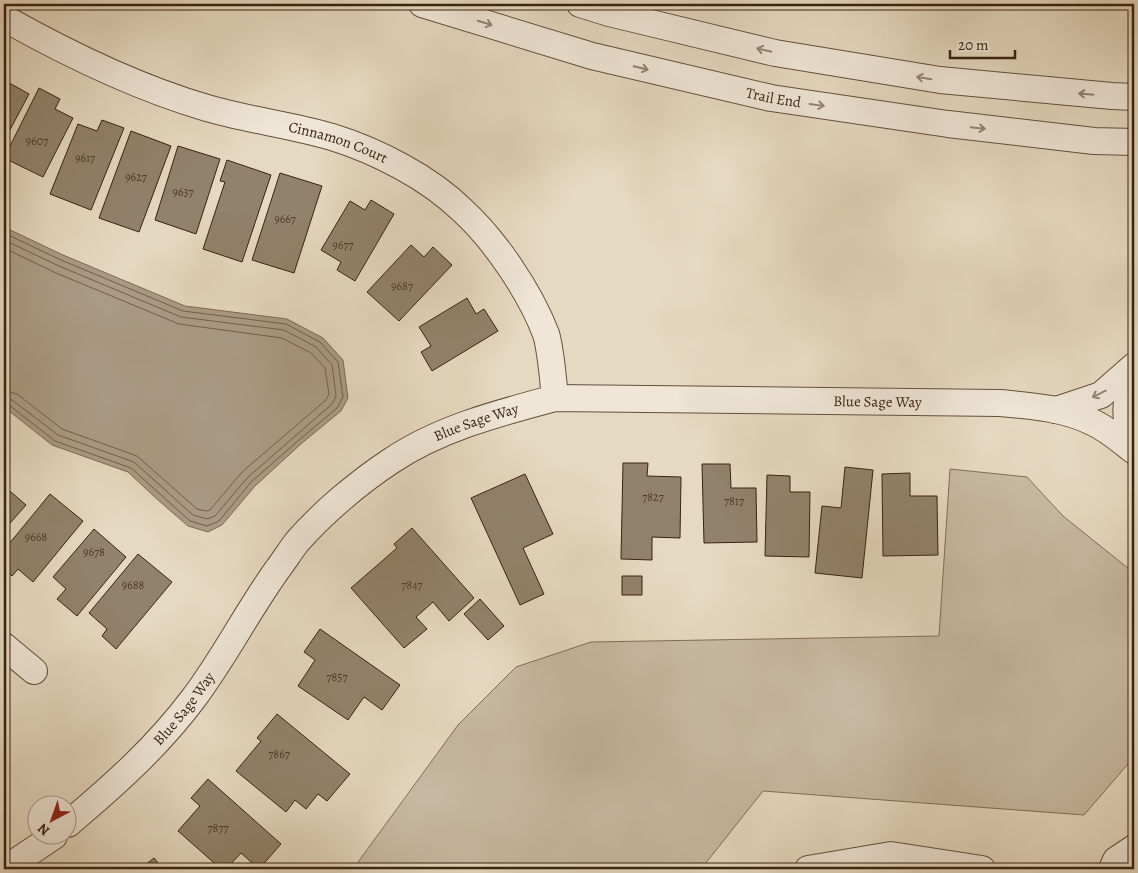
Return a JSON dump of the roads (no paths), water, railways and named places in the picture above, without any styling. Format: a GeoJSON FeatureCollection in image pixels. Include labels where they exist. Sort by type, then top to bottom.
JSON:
{"type":"FeatureCollection","features":[{"type":"Feature","properties":{"kind":"street","name":"Trail End"},"geometry":{"type":"LineString","coordinates":[[422,4],[592,56],[771,98],[948,124],[1094,141],[1134,142]]}},
{"type":"Feature","properties":{"kind":"street"},"geometry":{"type":"LineString","coordinates":[[580,4],[609,13],[775,53],[804,58],[940,80],[1112,96],[1134,96]]}},
{"type":"Feature","properties":{"kind":"street","name":"Cinnamon Court"},"geometry":{"type":"LineString","coordinates":[[4,18],[58,48],[125,78],[207,108],[331,137],[375,152],[422,179],[462,210],[496,249],[525,290],[546,336],[556,398]]}},
{"type":"Feature","properties":{"kind":"street","name":"Blue Sage Way"},"geometry":{"type":"LineString","coordinates":[[1056,410],[1102,395],[1134,366]]}},
{"type":"Feature","properties":{"kind":"street"},"geometry":{"type":"LineString","coordinates":[[1134,374],[1127,395],[1126,417],[1134,447]]}},
{"type":"Feature","properties":{"kind":"street","name":"Blue Sage Way"},"geometry":{"type":"LineString","coordinates":[[78,815],[152,748],[192,700],[227,649],[264,588],[297,543],[343,497],[391,460],[440,434],[495,414],[556,398],[1000,403],[1056,410],[1092,421],[1113,434],[1134,451]]}},
{"type":"Feature","properties":{"kind":"street"},"geometry":{"type":"LineString","coordinates":[[4,646],[34,671]]}},
{"type":"Feature","properties":{"kind":"street"},"geometry":{"type":"LineString","coordinates":[[5,869],[39,846]]}},
{"type":"Feature","properties":{"kind":"street"},"geometry":{"type":"LineString","coordinates":[[1112,869],[1116,860],[1134,848]]}},
{"type":"Feature","properties":{"kind":"street"},"geometry":{"type":"LineString","coordinates":[[808,869],[891,855],[982,869]]}},
{"type":"Feature","properties":{"kind":"water"},"geometry":{"type":"Polygon","coordinates":[[[4,227],[63,255],[185,306],[287,319],[323,338],[343,360],[348,398],[341,411],[302,443],[255,486],[222,525],[208,532],[188,526],[128,472],[52,445],[4,407],[4,227]]]}}]}
